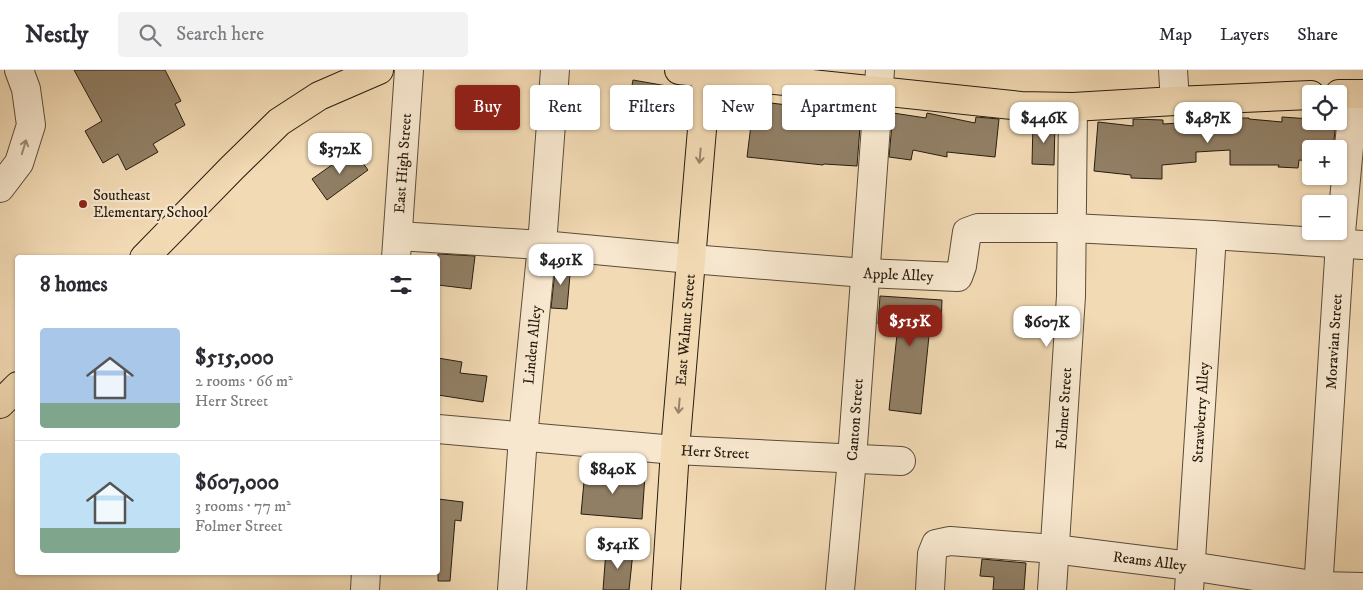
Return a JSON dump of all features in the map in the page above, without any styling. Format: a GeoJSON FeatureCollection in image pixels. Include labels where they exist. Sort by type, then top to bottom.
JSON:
{"type":"FeatureCollection","features":[{"type":"Feature","properties":{"kind":"main road"},"geometry":{"type":"LineString","coordinates":[[147,255],[279,122],[319,96],[379,70]]}},
{"type":"Feature","properties":{"kind":"main road"},"geometry":{"type":"LineString","coordinates":[[679,70],[880,80],[1021,106],[1073,107],[1302,95]]}},
{"type":"Feature","properties":{"kind":"main road","name":"East Walnut Street"},"geometry":{"type":"LineString","coordinates":[[666,590],[675,450],[707,72]]}},
{"type":"Feature","properties":{"kind":"main road"},"geometry":{"type":"LineString","coordinates":[[0,404],[15,389]]}},
{"type":"Feature","properties":{"kind":"street"},"geometry":{"type":"LineString","coordinates":[[1,183],[19,163],[31,125],[26,88],[19,70]]}},
{"type":"Feature","properties":{"kind":"street","name":"East High Street"},"geometry":{"type":"LineString","coordinates":[[397,247],[410,70]]}},
{"type":"Feature","properties":{"kind":"street","name":"Linden Alley"},"geometry":{"type":"LineString","coordinates":[[512,590],[523,436],[542,245],[555,70]]}},
{"type":"Feature","properties":{"kind":"street"},"geometry":{"type":"LineString","coordinates":[[1174,70],[1175,101]]}},
{"type":"Feature","properties":{"kind":"street","name":"Canton Street"},"geometry":{"type":"LineString","coordinates":[[840,590],[852,459],[880,80]]}},
{"type":"Feature","properties":{"kind":"street","name":"Moravian Street"},"geometry":{"type":"LineString","coordinates":[[1319,588],[1352,244],[1352,94]]}},
{"type":"Feature","properties":{"kind":"street","name":"Folmer Street"},"geometry":{"type":"LineString","coordinates":[[1052,590],[1072,296],[1073,107]]}},
{"type":"Feature","properties":{"kind":"street","name":"Apple Alley"},"geometry":{"type":"LineString","coordinates":[[397,247],[542,245],[691,260],[865,273],[958,277],[962,266],[967,232],[978,228],[1072,228],[1352,244]]}},
{"type":"Feature","properties":{"kind":"street","name":"Strawberry Alley"},"geometry":{"type":"LineString","coordinates":[[1190,578],[1212,235]]}},
{"type":"Feature","properties":{"kind":"street","name":"Herr Street"},"geometry":{"type":"LineString","coordinates":[[440,429],[675,450],[901,461]]}},
{"type":"Feature","properties":{"kind":"street","name":"Reams Alley"},"geometry":{"type":"LineString","coordinates":[[930,590],[932,554],[936,544],[950,541],[1054,549],[1190,578],[1319,588],[1363,587]]}},
{"type":"Feature","properties":{"kind":"street"},"geometry":{"type":"LineString","coordinates":[[365,590],[366,575]]}},
{"type":"Feature","properties":{"kind":"building"},"geometry":{"type":"Polygon","coordinates":[[[74,70],[165,70],[181,101],[175,104],[185,125],[153,144],[158,152],[126,170],[118,154],[103,163],[85,131],[102,121],[74,70]]]}},
{"type":"Feature","properties":{"kind":"building"},"geometry":{"type":"Polygon","coordinates":[[[633,80],[661,85],[632,85],[633,80]]]}},
{"type":"Feature","properties":{"kind":"building"},"geometry":{"type":"Polygon","coordinates":[[[772,103],[782,104],[782,130],[860,130],[857,166],[823,165],[747,157],[750,130],[772,130],[772,103]]]}},
{"type":"Feature","properties":{"kind":"building"},"geometry":{"type":"Polygon","coordinates":[[[895,113],[926,118],[927,113],[975,123],[976,117],[999,119],[995,157],[947,152],[947,157],[913,150],[911,160],[889,157],[891,130],[895,130],[895,113]]]}},
{"type":"Feature","properties":{"kind":"building"},"geometry":{"type":"Polygon","coordinates":[[[1282,117],[1302,118],[1302,130],[1335,130],[1334,140],[1302,140],[1302,160],[1299,160],[1298,168],[1278,167],[1279,165],[1230,165],[1230,150],[1196,152],[1196,162],[1162,165],[1162,179],[1131,178],[1131,175],[1094,171],[1098,122],[1133,126],[1133,119],[1163,120],[1163,124],[1249,118],[1282,122],[1282,117]]]}},
{"type":"Feature","properties":{"kind":"building"},"geometry":{"type":"Polygon","coordinates":[[[1033,122],[1055,123],[1054,165],[1032,164],[1033,122]]]}},
{"type":"Feature","properties":{"kind":"building"},"geometry":{"type":"Polygon","coordinates":[[[353,150],[368,170],[327,200],[312,179],[353,150]]]}},
{"type":"Feature","properties":{"kind":"building"},"geometry":{"type":"Polygon","coordinates":[[[438,254],[475,256],[471,289],[440,285],[440,255],[438,254]]]}},
{"type":"Feature","properties":{"kind":"building"},"geometry":{"type":"Polygon","coordinates":[[[556,262],[571,263],[567,309],[551,308],[556,262]]]}},
{"type":"Feature","properties":{"kind":"building"},"geometry":{"type":"Polygon","coordinates":[[[880,296],[942,300],[941,327],[930,326],[921,414],[889,410],[898,325],[878,324],[880,296]]]}},
{"type":"Feature","properties":{"kind":"building"},"geometry":{"type":"Polygon","coordinates":[[[440,358],[462,362],[460,373],[487,376],[483,402],[440,395],[440,358]]]}},
{"type":"Feature","properties":{"kind":"building"},"geometry":{"type":"Polygon","coordinates":[[[585,471],[645,475],[642,519],[581,514],[585,471]]]}},
{"type":"Feature","properties":{"kind":"building"},"geometry":{"type":"Polygon","coordinates":[[[440,499],[463,502],[461,521],[455,520],[450,581],[438,581],[438,575],[440,575],[440,499]]]}},
{"type":"Feature","properties":{"kind":"building"},"geometry":{"type":"Polygon","coordinates":[[[606,550],[633,552],[629,590],[603,590],[606,550]]]}},
{"type":"Feature","properties":{"kind":"building"},"geometry":{"type":"Polygon","coordinates":[[[982,559],[1026,563],[1024,590],[993,590],[994,577],[980,576],[982,559]]]}},
{"type":"Feature","properties":{"kind":"place","name":"Southeast Elementary School"},"geometry":{"type":"Point","coordinates":[83,204]}}]}
